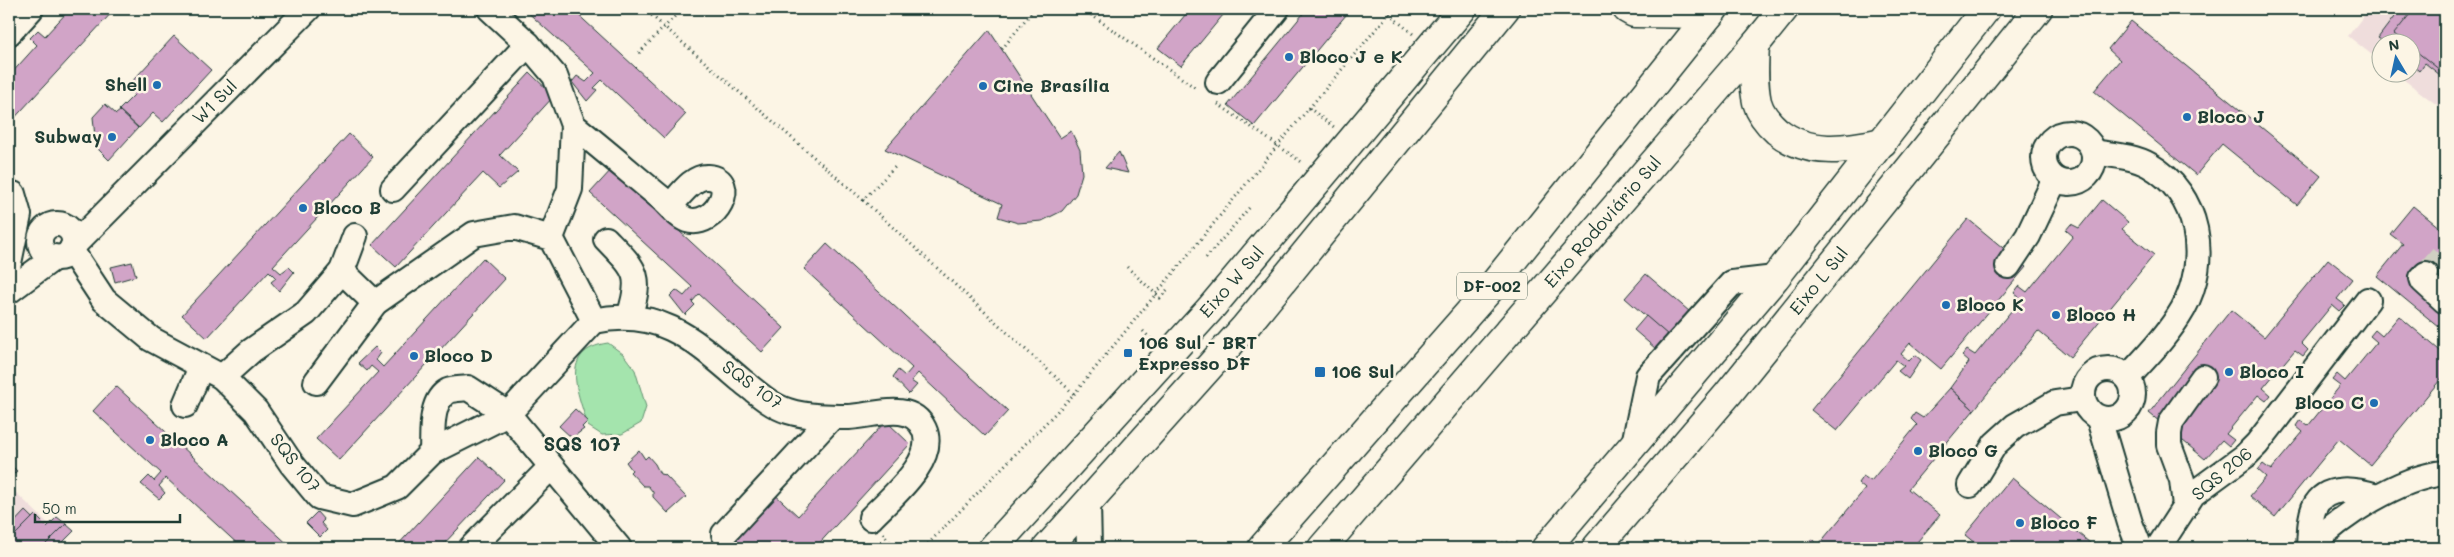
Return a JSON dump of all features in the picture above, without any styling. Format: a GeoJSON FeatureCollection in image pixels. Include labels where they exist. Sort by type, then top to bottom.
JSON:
{"type":"FeatureCollection","features":[{"type":"Feature","properties":{"kind":"main road","name":"Eixo W Sul"},"geometry":{"type":"LineString","coordinates":[[993,548],[1210,309],[1462,9]]}},
{"type":"Feature","properties":{"kind":"main road"},"geometry":{"type":"LineString","coordinates":[[1048,548],[1245,327],[1505,9]]}},
{"type":"Feature","properties":{"kind":"main road"},"geometry":{"type":"LineString","coordinates":[[1627,9],[1634,13],[1712,11]]}},
{"type":"Feature","properties":{"kind":"main road","name":"Eixo Rodoviário Sul"},"geometry":{"type":"LineString","coordinates":[[1322,548],[1784,9]]}},
{"type":"Feature","properties":{"kind":"main road","name":"Eixo L Sul"},"geometry":{"type":"LineString","coordinates":[[1546,548],[1775,278],[1986,9]]}},
{"type":"Feature","properties":{"kind":"main road","name":"Eixo L Sul"},"geometry":{"type":"LineString","coordinates":[[1596,548],[1728,394],[2038,9]]}},
{"type":"Feature","properties":{"kind":"main road","name":"DF-002"},"geometry":{"type":"LineString","coordinates":[[1262,548],[1489,290],[1712,11]]}},
{"type":"Feature","properties":{"kind":"main road"},"geometry":{"type":"LineString","coordinates":[[1755,45],[1754,79],[1758,104],[1770,125],[1785,137],[1804,146],[1829,150],[1858,148],[1883,142]]}},
{"type":"Feature","properties":{"kind":"street"},"geometry":{"type":"LineString","coordinates":[[9,33],[31,9]]}},
{"type":"Feature","properties":{"kind":"street","name":"W1 Sul"},"geometry":{"type":"LineString","coordinates":[[9,291],[67,251],[308,9]]}},
{"type":"Feature","properties":{"kind":"street"},"geometry":{"type":"LineString","coordinates":[[490,9],[528,44],[555,76],[573,125],[570,189],[551,238]]}},
{"type":"Feature","properties":{"kind":"street"},"geometry":{"type":"LineString","coordinates":[[1218,82],[1278,9]]}},
{"type":"Feature","properties":{"kind":"street"},"geometry":{"type":"LineString","coordinates":[[393,189],[528,44]]}},
{"type":"Feature","properties":{"kind":"street"},"geometry":{"type":"LineString","coordinates":[[573,125],[670,206]]}},
{"type":"Feature","properties":{"kind":"street"},"geometry":{"type":"LineString","coordinates":[[2068,132],[2080,134],[2089,141],[2094,152],[2094,162],[2090,171],[2084,178],[2074,182],[2055,179],[2048,172],[2044,164],[2044,154],[2048,143],[2056,135],[2068,132]]}},
{"type":"Feature","properties":{"kind":"street"},"geometry":{"type":"LineString","coordinates":[[2094,152],[2131,158],[2149,165],[2180,192],[2191,209],[2196,227],[2197,254],[2193,283],[2184,307],[2164,338],[2128,377]]}},
{"type":"Feature","properties":{"kind":"street"},"geometry":{"type":"LineString","coordinates":[[2008,266],[2028,236],[2055,179]]}},
{"type":"Feature","properties":{"kind":"street","name":"W1 Sul"},"geometry":{"type":"LineString","coordinates":[[9,272],[51,229],[123,195]]}},
{"type":"Feature","properties":{"kind":"street"},"geometry":{"type":"LineString","coordinates":[[9,263],[19,215],[15,196]]}},
{"type":"Feature","properties":{"kind":"street","name":"SQS 107"},"geometry":{"type":"LineString","coordinates":[[15,196],[51,229],[71,231],[67,251],[104,300],[151,338],[212,372],[256,411],[291,463],[319,497],[353,505],[397,488],[432,452],[508,414],[594,321],[614,317],[641,317],[671,328],[700,344],[758,394],[787,411],[815,416],[850,417],[896,411],[913,416],[924,427],[929,441],[925,456],[916,469],[871,518]]}},
{"type":"Feature","properties":{"kind":"street"},"geometry":{"type":"LineString","coordinates":[[316,382],[375,303],[474,234],[514,227],[551,238],[594,321]]}},
{"type":"Feature","properties":{"kind":"street"},"geometry":{"type":"LineString","coordinates":[[185,405],[212,372],[251,351],[306,313],[342,271],[355,236]]}},
{"type":"Feature","properties":{"kind":"street"},"geometry":{"type":"LineString","coordinates":[[606,240],[632,269],[636,279],[637,290],[629,317]]}},
{"type":"Feature","properties":{"kind":"street"},"geometry":{"type":"LineString","coordinates":[[342,271],[375,303]]}},
{"type":"Feature","properties":{"kind":"street"},"geometry":{"type":"LineString","coordinates":[[2426,274],[2422,278],[2423,282],[2445,301]]}},
{"type":"Feature","properties":{"kind":"street","name":"SQS 206"},"geometry":{"type":"LineString","coordinates":[[2158,548],[2194,494],[2207,482],[2245,456],[2257,444],[2368,300]]}},
{"type":"Feature","properties":{"kind":"street"},"geometry":{"type":"LineString","coordinates":[[2103,368],[2117,370],[2128,377],[2134,390],[2132,403],[2125,414],[2112,420],[2099,419],[2088,411],[2082,398],[2083,385],[2091,374],[2103,368]]}},
{"type":"Feature","properties":{"kind":"street","name":"SQS 206"},"geometry":{"type":"LineString","coordinates":[[2185,506],[2182,480],[2169,445],[2169,433],[2171,422],[2203,377]]}},
{"type":"Feature","properties":{"kind":"street"},"geometry":{"type":"LineString","coordinates":[[432,452],[434,418],[438,402],[448,392],[468,388],[508,414],[619,548]]}},
{"type":"Feature","properties":{"kind":"street"},"geometry":{"type":"LineString","coordinates":[[1970,485],[1995,444],[2015,426],[2055,403],[2082,398]]}},
{"type":"Feature","properties":{"kind":"street"},"geometry":{"type":"LineString","coordinates":[[724,534],[832,416]]}},
{"type":"Feature","properties":{"kind":"street"},"geometry":{"type":"LineString","coordinates":[[2099,419],[2130,523],[2140,548]]}},
{"type":"Feature","properties":{"kind":"street"},"geometry":{"type":"LineString","coordinates":[[472,548],[551,467]]}},
{"type":"Feature","properties":{"kind":"street"},"geometry":{"type":"LineString","coordinates":[[2309,548],[2331,526],[2377,496],[2432,474],[2445,473]]}},
{"type":"Feature","properties":{"kind":"street"},"geometry":{"type":"LineString","coordinates":[[1088,503],[1089,548]]}},
{"type":"Feature","properties":{"kind":"path"},"geometry":{"type":"LineString","coordinates":[[644,9],[863,200],[1074,394]]}},
{"type":"Feature","properties":{"kind":"path"},"geometry":{"type":"LineString","coordinates":[[638,53],[682,9]]}},
{"type":"Feature","properties":{"kind":"path"},"geometry":{"type":"LineString","coordinates":[[1002,49],[1034,9]]}},
{"type":"Feature","properties":{"kind":"path"},"geometry":{"type":"LineString","coordinates":[[924,548],[1074,394],[1309,108],[1393,9]]}},
{"type":"Feature","properties":{"kind":"path"},"geometry":{"type":"LineString","coordinates":[[1389,14],[1430,48]]}},
{"type":"Feature","properties":{"kind":"path"},"geometry":{"type":"LineString","coordinates":[[1309,108],[1352,142]]}},
{"type":"Feature","properties":{"kind":"path"},"geometry":{"type":"LineString","coordinates":[[863,200],[896,166]]}},
{"type":"Feature","properties":{"kind":"path"},"geometry":{"type":"LineString","coordinates":[[1206,258],[1250,207]]}},
{"type":"Feature","properties":{"kind":"path"},"geometry":{"type":"LineString","coordinates":[[1127,267],[1160,298],[1168,289]]}},
{"type":"Feature","properties":{"kind":"path"},"geometry":{"type":"LineString","coordinates":[[1656,548],[1686,541]]}},
{"type":"Feature","properties":{"kind":"path"},"geometry":{"type":"LineString","coordinates":[[1500,547],[1505,542],[1514,548]]}},
{"type":"Feature","properties":{"kind":"shaded area"},"geometry":{"type":"Polygon","coordinates":[[[2369,9],[2445,9],[2445,111],[2407,82],[2422,82],[2422,32],[2372,32],[2372,55],[2348,36],[2369,9]]]}},
{"type":"Feature","properties":{"kind":"shaded area"},"geometry":{"type":"Polygon","coordinates":[[[9,486],[74,548],[9,548],[9,486]]]}},
{"type":"Feature","properties":{"kind":"green space"},"geometry":{"type":"Polygon","coordinates":[[[608,343],[623,354],[635,370],[646,407],[641,423],[622,434],[602,435],[588,426],[580,400],[576,375],[577,364],[582,354],[592,347],[608,343]]]}},
{"type":"Feature","properties":{"kind":"building"},"geometry":{"type":"Polygon","coordinates":[[[70,9],[115,9],[9,124],[9,76],[37,45],[30,38],[38,30],[45,36],[70,9]]]}},
{"type":"Feature","properties":{"kind":"building"},"geometry":{"type":"Polygon","coordinates":[[[524,9],[572,9],[686,114],[664,138],[602,80],[594,88],[597,90],[587,101],[572,82],[577,76],[586,82],[595,73],[524,9]]]}},
{"type":"Feature","properties":{"kind":"building"},"geometry":{"type":"Polygon","coordinates":[[[1190,9],[1228,9],[1181,66],[1158,48],[1190,9]]]}},
{"type":"Feature","properties":{"kind":"building","name":"Bloco J e K"},"geometry":{"type":"Polygon","coordinates":[[[1307,9],[1351,9],[1254,126],[1228,105],[1307,9]]]}},
{"type":"Feature","properties":{"kind":"building"},"geometry":{"type":"Polygon","coordinates":[[[2400,9],[2417,9],[2445,31],[2445,79],[2425,63],[2422,67],[2422,32],[2383,32],[2400,9]]]}},
{"type":"Feature","properties":{"kind":"building"},"geometry":{"type":"Polygon","coordinates":[[[2414,9],[2439,9],[2445,14],[2445,74],[2422,56],[2422,32],[2396,32],[2414,9]]]}},
{"type":"Feature","properties":{"kind":"building","name":"Bloco J"},"geometry":{"type":"Polygon","coordinates":[[[2131,21],[2321,176],[2297,205],[2222,144],[2196,175],[2094,91],[2120,60],[2108,49],[2131,21]]]}},
{"type":"Feature","properties":{"kind":"building","name":"Cine Brasília"},"geometry":{"type":"Polygon","coordinates":[[[989,30],[1060,138],[1071,131],[1080,150],[1082,174],[1076,194],[1062,211],[1042,221],[1018,223],[998,217],[1002,204],[885,149],[989,30]]]}},
{"type":"Feature","properties":{"kind":"building"},"geometry":{"type":"Polygon","coordinates":[[[174,36],[211,70],[163,122],[153,113],[139,128],[119,110],[134,95],[126,88],[174,36]]]}},
{"type":"Feature","properties":{"kind":"building"},"geometry":{"type":"Polygon","coordinates":[[[530,73],[554,96],[500,155],[518,172],[499,188],[483,173],[396,267],[372,245],[530,73]]]}},
{"type":"Feature","properties":{"kind":"building","name":"Subway"},"geometry":{"type":"Polygon","coordinates":[[[105,104],[116,114],[120,111],[138,128],[109,160],[96,147],[93,117],[105,104]]]}},
{"type":"Feature","properties":{"kind":"building","name":"Bloco B"},"geometry":{"type":"Polygon","coordinates":[[[349,134],[373,157],[273,266],[281,273],[289,267],[294,272],[279,291],[271,282],[276,278],[269,271],[207,338],[182,315],[349,134]]]}},
{"type":"Feature","properties":{"kind":"building"},"geometry":{"type":"Polygon","coordinates":[[[1119,152],[1128,173],[1105,168],[1119,152]]]}},
{"type":"Feature","properties":{"kind":"building"},"geometry":{"type":"Polygon","coordinates":[[[612,169],[784,328],[762,352],[699,294],[692,302],[695,305],[685,315],[670,296],[676,290],[684,296],[692,287],[590,193],[612,169]]]}},
{"type":"Feature","properties":{"kind":"building","name":"Bloco H"},"geometry":{"type":"Polygon","coordinates":[[[2102,200],[2128,222],[2122,229],[2154,255],[2070,357],[2038,331],[1974,410],[1950,388],[1969,362],[1962,356],[1967,350],[1975,355],[2021,299],[2014,293],[2019,286],[2027,292],[2073,236],[2066,230],[2071,224],[2079,228],[2102,200]]]}},
{"type":"Feature","properties":{"kind":"building"},"geometry":{"type":"Polygon","coordinates":[[[2413,206],[2445,232],[2445,332],[2377,276],[2403,244],[2390,234],[2413,206]]]}},
{"type":"Feature","properties":{"kind":"building","name":"Bloco K"},"geometry":{"type":"Polygon","coordinates":[[[1968,219],[2026,267],[1941,369],[1910,343],[1901,354],[1909,361],[1915,355],[1921,360],[1908,379],[1898,371],[1904,366],[1896,360],[1837,431],[1811,410],[1968,219]]]}},
{"type":"Feature","properties":{"kind":"building"},"geometry":{"type":"Polygon","coordinates":[[[827,244],[1008,411],[985,436],[918,373],[911,381],[917,385],[909,394],[893,377],[898,370],[905,376],[912,368],[804,269],[827,244]]]}},
{"type":"Feature","properties":{"kind":"building","name":"Bloco D"},"geometry":{"type":"Polygon","coordinates":[[[483,258],[505,279],[339,460],[316,439],[378,372],[371,366],[367,371],[358,363],[375,347],[381,353],[376,360],[383,367],[483,258]]]}},
{"type":"Feature","properties":{"kind":"building","name":"Bloco I"},"geometry":{"type":"Polygon","coordinates":[[[2328,259],[2353,279],[2337,299],[2345,305],[2339,311],[2332,305],[2301,343],[2308,350],[2303,356],[2295,350],[2263,388],[2271,395],[2266,401],[2258,395],[2226,434],[2234,440],[2229,446],[2222,440],[2205,459],[2149,413],[2231,310],[2264,337],[2328,259]]]}},
{"type":"Feature","properties":{"kind":"building"},"geometry":{"type":"Polygon","coordinates":[[[132,262],[136,276],[115,282],[111,267],[132,262]]]}},
{"type":"Feature","properties":{"kind":"building"},"geometry":{"type":"Polygon","coordinates":[[[1646,274],[1704,324],[1683,349],[1625,298],[1646,274]]]}},
{"type":"Feature","properties":{"kind":"building"},"geometry":{"type":"Polygon","coordinates":[[[1646,316],[1668,335],[1656,349],[1634,330],[1646,316]]]}},
{"type":"Feature","properties":{"kind":"building","name":"Bloco C"},"geometry":{"type":"Polygon","coordinates":[[[2399,316],[2445,355],[2445,374],[2370,465],[2339,439],[2275,517],[2250,496],[2266,477],[2258,470],[2263,464],[2271,470],[2303,432],[2296,426],[2300,420],[2308,426],[2340,386],[2332,380],[2337,374],[2345,381],[2377,342],[2370,336],[2375,330],[2382,336],[2399,316]]]}},
{"type":"Feature","properties":{"kind":"building","name":"Bloco A"},"geometry":{"type":"Polygon","coordinates":[[[116,386],[292,548],[242,548],[166,478],[159,486],[165,493],[159,499],[141,484],[149,476],[154,481],[161,473],[93,411],[116,386]]]}},
{"type":"Feature","properties":{"kind":"building","name":"Bloco G"},"geometry":{"type":"Polygon","coordinates":[[[1950,388],[1974,410],[1908,489],[1940,515],[1912,548],[1809,548],[1806,546],[1811,539],[1819,544],[1865,489],[1858,483],[1863,476],[1871,481],[1917,425],[1911,419],[1915,413],[1923,418],[1950,388]]]}},
{"type":"Feature","properties":{"kind":"building"},"geometry":{"type":"Polygon","coordinates":[[[575,409],[588,421],[582,427],[584,429],[572,438],[559,426],[575,409]]]}},
{"type":"Feature","properties":{"kind":"building"},"geometry":{"type":"Polygon","coordinates":[[[886,421],[910,444],[815,548],[715,548],[769,489],[798,516],[886,421]]]}},
{"type":"Feature","properties":{"kind":"building"},"geometry":{"type":"Polygon","coordinates":[[[639,450],[645,459],[648,456],[655,464],[660,474],[665,475],[686,497],[668,513],[653,497],[653,492],[648,486],[643,486],[630,472],[632,470],[626,462],[639,450]]]}},
{"type":"Feature","properties":{"kind":"building"},"geometry":{"type":"Polygon","coordinates":[[[479,457],[504,480],[440,548],[395,548],[479,457]]]}},
{"type":"Feature","properties":{"kind":"building"},"geometry":{"type":"Polygon","coordinates":[[[9,463],[17,471],[9,479],[9,463]]]}},
{"type":"Feature","properties":{"kind":"building","name":"Bloco F"},"geometry":{"type":"Polygon","coordinates":[[[2012,478],[2096,548],[1981,548],[1965,535],[2012,478]]]}},
{"type":"Feature","properties":{"kind":"building"},"geometry":{"type":"Polygon","coordinates":[[[25,511],[63,548],[9,548],[9,528],[25,511]]]}},
{"type":"Feature","properties":{"kind":"building"},"geometry":{"type":"Polygon","coordinates":[[[317,512],[324,520],[321,523],[327,530],[320,537],[306,523],[317,512]]]}},
{"type":"Feature","properties":{"kind":"building"},"geometry":{"type":"Polygon","coordinates":[[[35,515],[47,527],[57,517],[66,524],[42,548],[14,548],[9,541],[35,515]]]}},
{"type":"Feature","properties":{"kind":"building"},"geometry":{"type":"Polygon","coordinates":[[[66,524],[74,531],[57,548],[42,548],[66,524]]]}},
{"type":"Feature","properties":{"kind":"tunnel"},"geometry":{"type":"LineString","coordinates":[[2426,274],[2445,252]]}},
{"type":"Feature","properties":{"kind":"place","name":"Bloco J e K"},"geometry":{"type":"Point","coordinates":[1289,57]}},
{"type":"Feature","properties":{"kind":"place","name":"Shell"},"geometry":{"type":"Point","coordinates":[157,85]}},
{"type":"Feature","properties":{"kind":"place","name":"Cine Brasília"},"geometry":{"type":"Point","coordinates":[983,86]}},
{"type":"Feature","properties":{"kind":"place","name":"Bloco J"},"geometry":{"type":"Point","coordinates":[2187,117]}},
{"type":"Feature","properties":{"kind":"place","name":"Subway"},"geometry":{"type":"Point","coordinates":[112,137]}},
{"type":"Feature","properties":{"kind":"place","name":"Bloco B"},"geometry":{"type":"Point","coordinates":[303,208]}},
{"type":"Feature","properties":{"kind":"place","name":"Bloco K"},"geometry":{"type":"Point","coordinates":[1946,305]}},
{"type":"Feature","properties":{"kind":"place","name":"Bloco H"},"geometry":{"type":"Point","coordinates":[2056,315]}},
{"type":"Feature","properties":{"kind":"place","name":"106 Sul - BRT Expresso DF"},"geometry":{"type":"Point","coordinates":[1128,353]}},
{"type":"Feature","properties":{"kind":"place","name":"Bloco D"},"geometry":{"type":"Point","coordinates":[414,356]}},
{"type":"Feature","properties":{"kind":"place","name":"106 Sul"},"geometry":{"type":"Point","coordinates":[1320,372]}},
{"type":"Feature","properties":{"kind":"place","name":"Bloco I"},"geometry":{"type":"Point","coordinates":[2229,372]}},
{"type":"Feature","properties":{"kind":"place","name":"Bloco C"},"geometry":{"type":"Point","coordinates":[2374,403]}},
{"type":"Feature","properties":{"kind":"place","name":"Bloco A"},"geometry":{"type":"Point","coordinates":[150,440]}},
{"type":"Feature","properties":{"kind":"place","name":"Bloco G"},"geometry":{"type":"Point","coordinates":[1918,451]}},
{"type":"Feature","properties":{"kind":"place","name":"Bloco F"},"geometry":{"type":"Point","coordinates":[2020,523]}},
{"type":"Feature","properties":{"kind":"district","name":"SQS 107"},"geometry":{"type":"Point","coordinates":[582,444]}}]}
